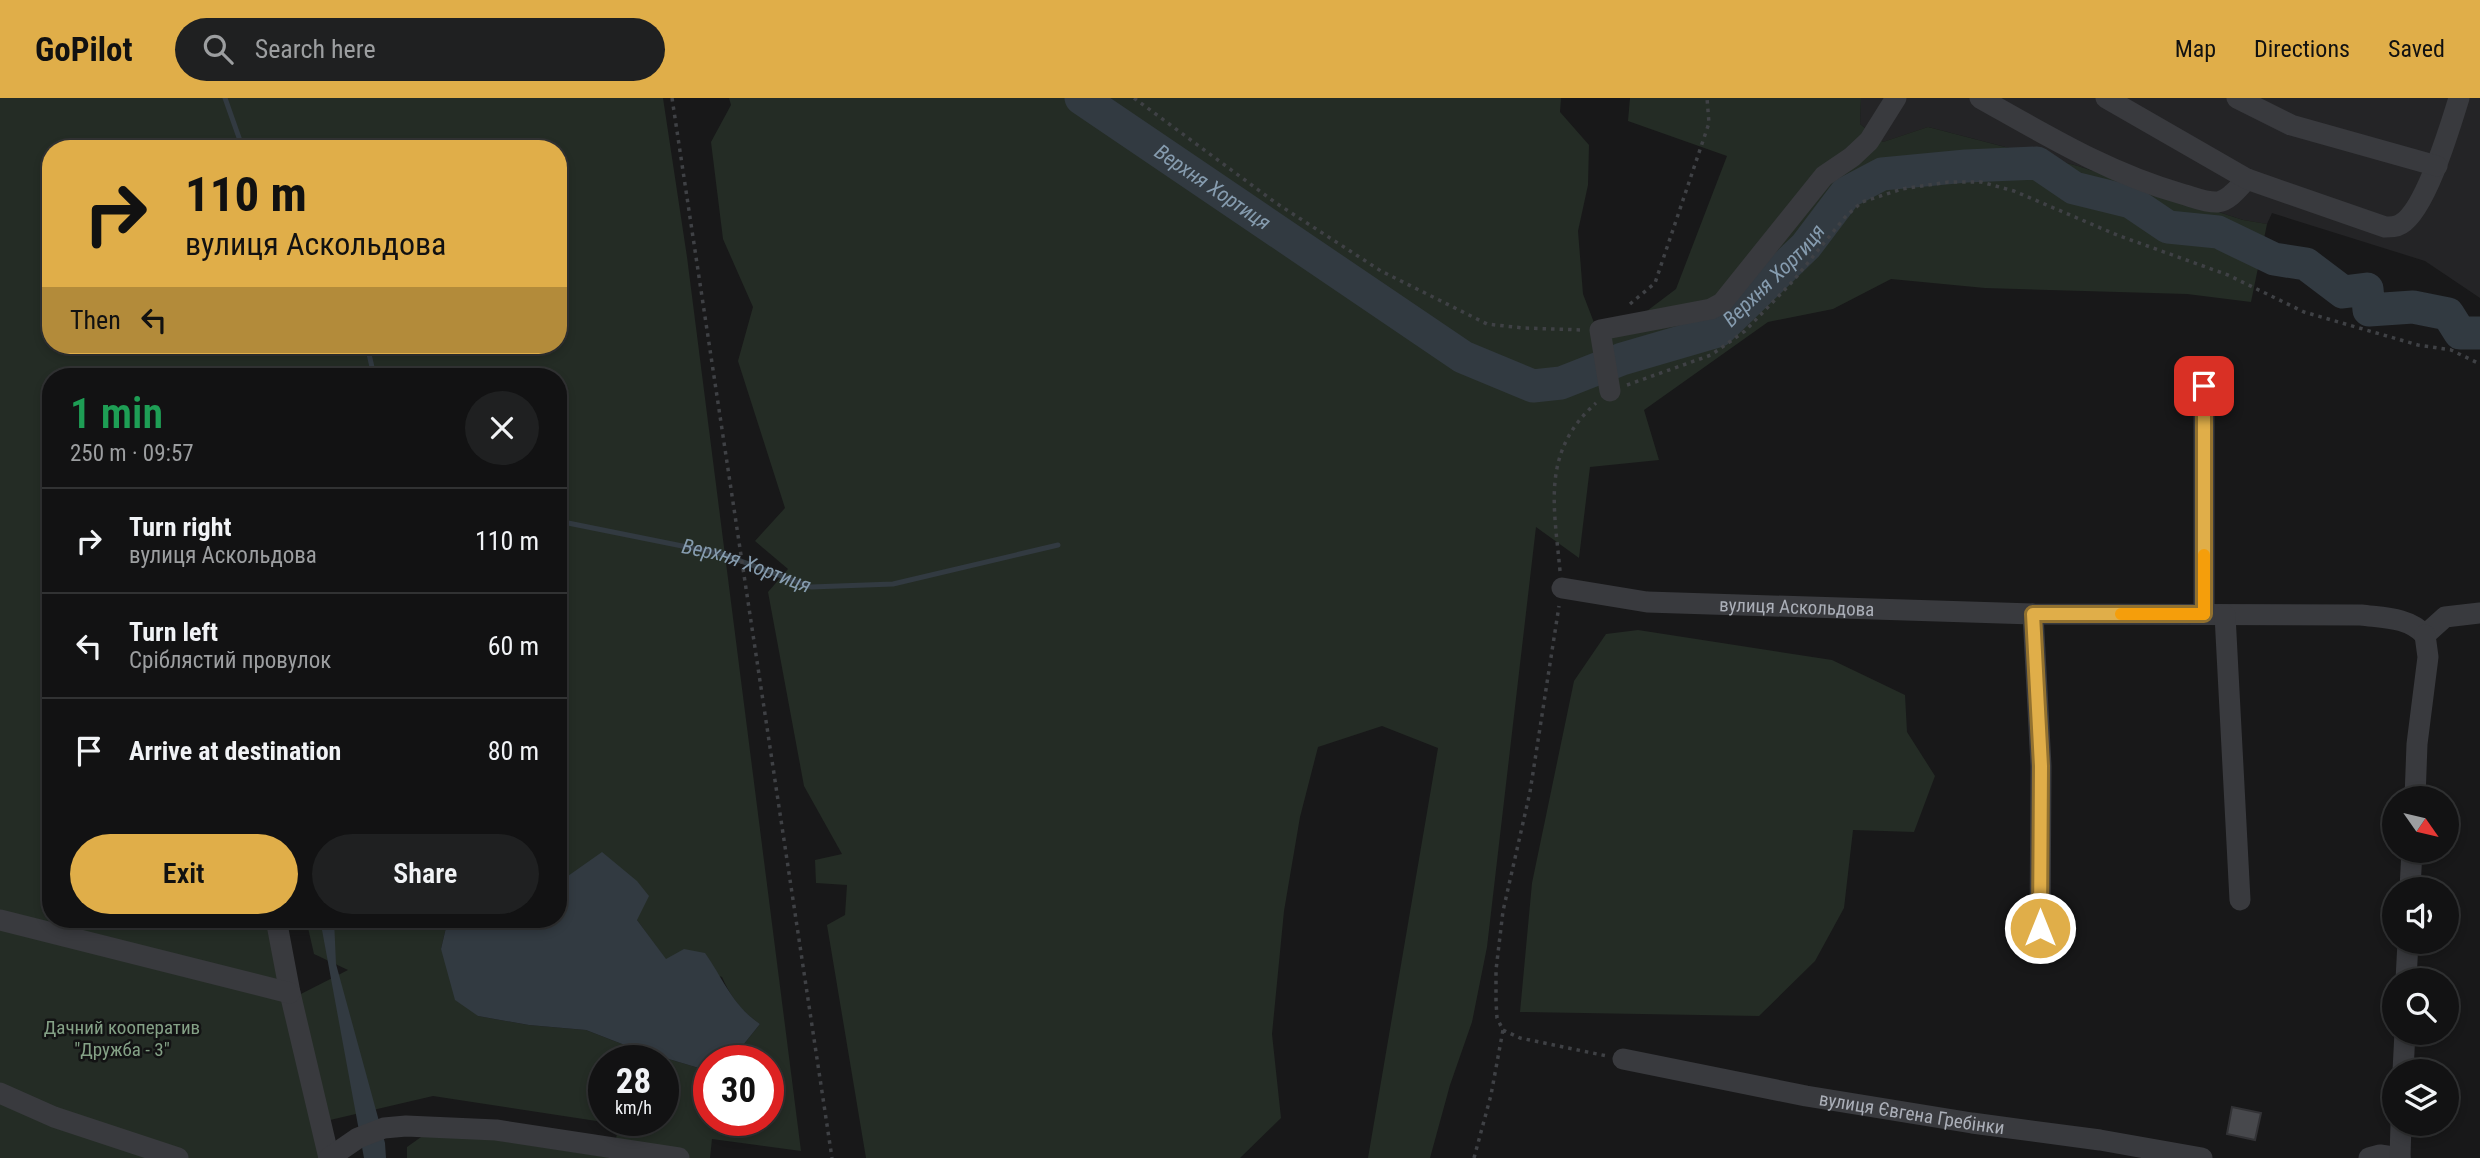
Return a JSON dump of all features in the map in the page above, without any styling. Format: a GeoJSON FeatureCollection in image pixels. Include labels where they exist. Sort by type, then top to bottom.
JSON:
{"type":"FeatureCollection","features":[{"type":"Feature","properties":{"kind":"street"},"geometry":{"type":"LineString","coordinates":[[1611,391],[1600,330],[1702,312],[1722,303],[1824,176],[1852,157],[1869,141],[1896,98]]}},
{"type":"Feature","properties":{"kind":"street"},"geometry":{"type":"LineString","coordinates":[[1980,98],[2095,163],[2158,187],[2210,202],[2221,202],[2247,179]]}},
{"type":"Feature","properties":{"kind":"street"},"geometry":{"type":"LineString","coordinates":[[2106,98],[2247,179],[2385,227],[2400,225],[2411,214],[2437,166],[2453,99]]}},
{"type":"Feature","properties":{"kind":"street"},"geometry":{"type":"LineString","coordinates":[[2237,98],[2291,125],[2437,166]]}},
{"type":"Feature","properties":{"kind":"street"},"geometry":{"type":"LineString","coordinates":[[2204,386],[2215,614],[2240,901]]}},
{"type":"Feature","properties":{"kind":"street","name":"вулиця Аскольдова"},"geometry":{"type":"LineString","coordinates":[[1562,588],[1647,602],[2033,614],[2361,615],[2407,622],[2425,635]]}},
{"type":"Feature","properties":{"kind":"street"},"geometry":{"type":"LineString","coordinates":[[2415,786],[2417,744],[2428,657],[2425,635],[2445,617],[2480,612]]}},
{"type":"Feature","properties":{"kind":"street"},"geometry":{"type":"LineString","coordinates":[[2033,614],[2041,766],[2040,928]]}},
{"type":"Feature","properties":{"kind":"street"},"geometry":{"type":"LineString","coordinates":[[0,920],[290,993]]}},
{"type":"Feature","properties":{"kind":"street"},"geometry":{"type":"LineString","coordinates":[[278,928],[290,993],[336,1156],[358,1138],[406,1126],[496,1130],[637,1154],[679,1158]]}},
{"type":"Feature","properties":{"kind":"street","name":"вулиця Євгена Гребінки"},"geometry":{"type":"LineString","coordinates":[[1623,1059],[1806,1096],[1972,1123],[2088,1138],[2202,1158]]}},
{"type":"Feature","properties":{"kind":"street"},"geometry":{"type":"LineString","coordinates":[[0,1093],[54,1117],[178,1158]]}},
{"type":"Feature","properties":{"kind":"street"},"geometry":{"type":"LineString","coordinates":[[2369,1158],[2380,1155],[2400,1158],[2401,1136]]}},
{"type":"Feature","properties":{"kind":"path"},"geometry":{"type":"LineString","coordinates":[[672,98],[832,1158]]}},
{"type":"Feature","properties":{"kind":"path"},"geometry":{"type":"LineString","coordinates":[[1134,98],[1276,203],[1381,271],[1487,324],[1600,330]]}},
{"type":"Feature","properties":{"kind":"path"},"geometry":{"type":"LineString","coordinates":[[1627,307],[1655,283],[1709,123],[1707,98]]}},
{"type":"Feature","properties":{"kind":"path"},"geometry":{"type":"LineString","coordinates":[[1474,1158],[1491,1095],[1503,1030],[1497,1018],[1496,970],[1503,911],[1530,792],[1562,588],[1555,502],[1557,459],[1581,417],[1611,391],[1711,355],[1745,331],[1793,281],[1846,216],[1862,202],[1902,189],[1948,182],[1981,182],[2014,191],[2117,235],[2228,275],[2304,312],[2418,345],[2451,349],[2480,364]]}},
{"type":"Feature","properties":{"kind":"path"},"geometry":{"type":"LineString","coordinates":[[1503,1030],[1520,1038],[1623,1059]]}},
{"type":"Feature","properties":{"kind":"shaded area"},"geometry":{"type":"Polygon","coordinates":[[[1861,98],[2480,98],[2480,298],[2425,261],[2272,213],[2267,224],[2243,220],[2078,166],[1928,127],[1883,142],[1860,124],[1861,98]]]}},
{"type":"Feature","properties":{"kind":"shaded area"},"geometry":{"type":"Polygon","coordinates":[[[602,852],[637,881],[649,896],[637,920],[666,959],[684,949],[705,953],[735,1000],[760,1024],[743,1045],[693,1045],[693,1066],[679,1062],[679,1045],[625,1045],[586,1030],[529,1025],[478,1016],[455,1000],[441,949],[446,928],[567,928],[567,877],[602,852]]]}},
{"type":"Feature","properties":{"kind":"shaded area"},"geometry":{"type":"Polygon","coordinates":[[[322,928],[334,928],[336,964],[385,1143],[386,1158],[364,1158],[322,928]]]}},
{"type":"Feature","properties":{"kind":"green space","name":"Дачний кооператив \"Дружба - 3\""},"geometry":{"type":"Polygon","coordinates":[[[0,98],[663,98],[687,257],[801,1151],[712,1139],[710,1158],[613,1158],[616,1136],[679,1136],[679,1062],[693,1066],[693,1136],[784,1136],[784,1045],[743,1045],[760,1024],[737,1003],[722,977],[666,960],[637,920],[567,886],[567,368],[42,368],[42,928],[276,928],[293,998],[348,970],[314,954],[308,928],[446,928],[441,949],[478,1016],[529,1025],[586,1030],[625,1045],[588,1045],[588,1120],[433,1096],[330,1120],[334,1158],[0,1158],[0,98]]]}},
{"type":"Feature","properties":{"kind":"green space"},"geometry":{"type":"Polygon","coordinates":[[[729,98],[1561,98],[1560,112],[1589,145],[1588,185],[1578,231],[1583,294],[1598,333],[1635,320],[1676,289],[1727,156],[1628,121],[1630,98],[1861,98],[1860,124],[1883,142],[1928,127],[2078,166],[2243,220],[2267,224],[2251,302],[2187,294],[1985,288],[1891,279],[1833,309],[1768,322],[1644,410],[1659,460],[1590,467],[1579,558],[1536,527],[1487,947],[1472,1022],[1450,1085],[1430,1158],[1368,1158],[1438,748],[1382,726],[1318,747],[1300,817],[1284,911],[1272,1034],[1281,1118],[1240,1158],[866,1158],[827,925],[845,915],[847,885],[816,883],[815,860],[842,854],[804,786],[768,592],[788,569],[755,541],[785,508],[738,361],[753,307],[723,239],[711,142],[731,105],[729,98]]]}},
{"type":"Feature","properties":{"kind":"green space"},"geometry":{"type":"Polygon","coordinates":[[[1638,630],[1832,660],[1905,695],[1907,732],[1935,776],[1914,832],[1853,830],[1844,908],[1815,961],[1759,1016],[1520,1012],[1532,883],[1574,681],[1606,634],[1638,630]]]}},
{"type":"Feature","properties":{"kind":"green space"},"geometry":{"type":"Polygon","coordinates":[[[431,1130],[613,1158],[407,1158],[407,1147],[431,1130]]]}},
{"type":"Feature","properties":{"kind":"building"},"geometry":{"type":"Polygon","coordinates":[[[2232,1107],[2261,1113],[2255,1140],[2227,1134],[2232,1107]]]}},
{"type":"Feature","properties":{"kind":"waterway","name":"Верхня Хортиця"},"geometry":{"type":"LineString","coordinates":[[225,98],[240,140]]}},
{"type":"Feature","properties":{"kind":"waterway","name":"Верхня Хортиця"},"geometry":{"type":"LineString","coordinates":[[1081,98],[1463,357],[1533,386],[1561,383],[1622,359],[1718,331],[1806,246],[1846,193],[1882,174],[1966,166],[2037,163],[2074,188],[2131,202],[2168,227],[2218,232],[2274,259],[2306,264],[2343,292],[2367,289],[2369,310],[2413,307],[2448,314],[2460,333],[2480,333]]}},
{"type":"Feature","properties":{"kind":"waterway","name":"Верхня Хортиця"},"geometry":{"type":"LineString","coordinates":[[369,354],[372,368]]}},
{"type":"Feature","properties":{"kind":"waterway","name":"Верхня Хортиця"},"geometry":{"type":"LineString","coordinates":[[567,523],[722,554],[811,587],[893,584],[1058,545]]}},
{"type":"Feature","properties":{"kind":"slow traffic"},"geometry":{"type":"LineString","coordinates":[[2121,614],[2204,614],[2204,555]]}},
{"type":"Feature","properties":{"kind":"route"},"geometry":{"type":"LineString","coordinates":[[2040,928],[2041,766],[2033,614],[2204,614],[2204,386]]}}]}
